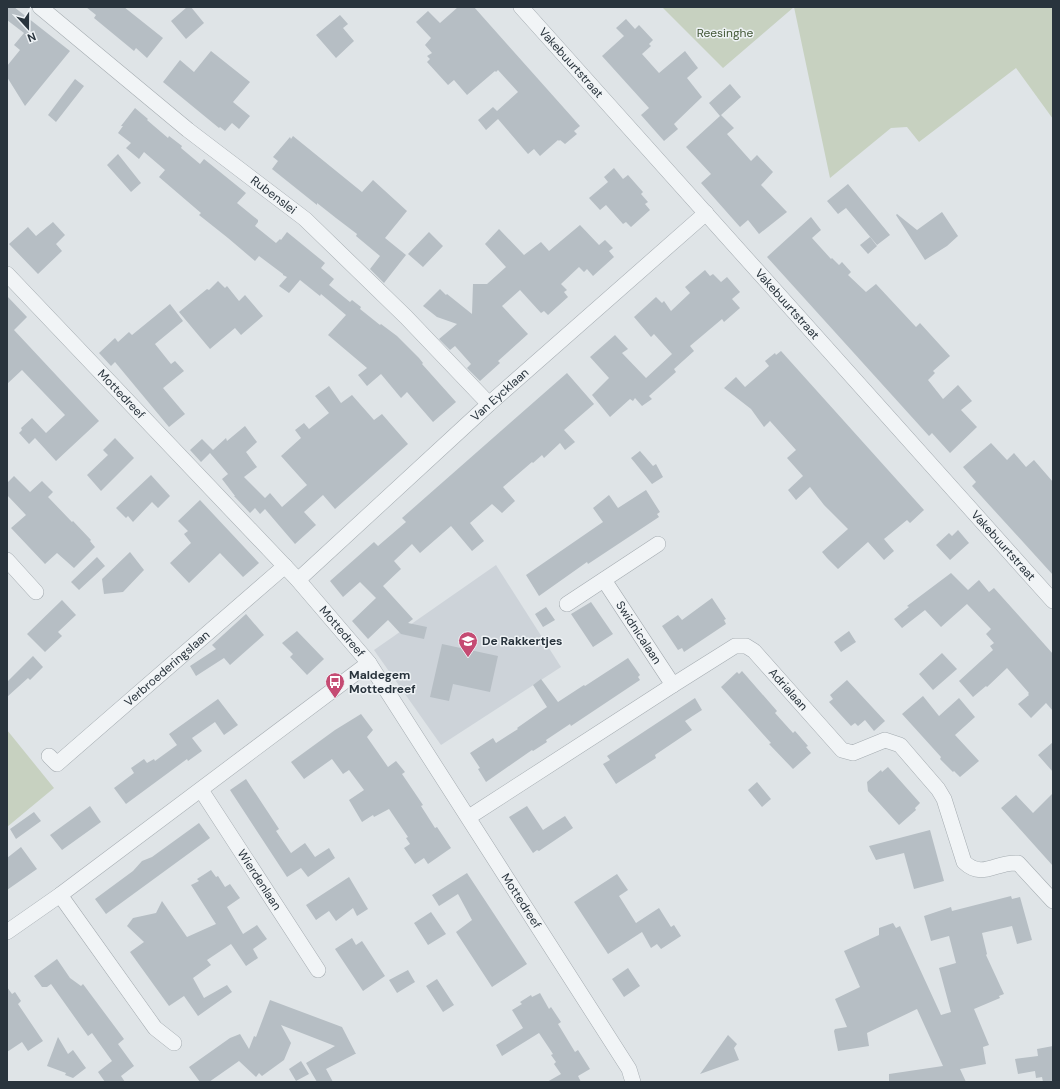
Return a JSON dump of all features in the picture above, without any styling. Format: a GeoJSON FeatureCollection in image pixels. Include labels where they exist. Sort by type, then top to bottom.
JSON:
{"type":"FeatureCollection","features":[{"type":"Feature","properties":{"kind":"street","name":"Rubenslei"},"geometry":{"type":"LineString","coordinates":[[40,7],[188,130],[305,219],[406,316],[489,404]]}},
{"type":"Feature","properties":{"kind":"street","name":"Vakebuurtstraat"},"geometry":{"type":"LineString","coordinates":[[521,7],[1053,601]]}},
{"type":"Feature","properties":{"kind":"street","name":"Van Eycklaan"},"geometry":{"type":"LineString","coordinates":[[298,580],[489,404],[706,214]]}},
{"type":"Feature","properties":{"kind":"street","name":"Mottedreef"},"geometry":{"type":"LineString","coordinates":[[7,274],[285,566],[369,662],[629,1069],[633,1082]]}},
{"type":"Feature","properties":{"kind":"street"},"geometry":{"type":"LineString","coordinates":[[567,604],[658,544]]}},
{"type":"Feature","properties":{"kind":"street"},"geometry":{"type":"LineString","coordinates":[[7,560],[36,592]]}},
{"type":"Feature","properties":{"kind":"street","name":"Verbroederingslaan"},"geometry":{"type":"LineString","coordinates":[[49,756],[57,764],[285,566]]}},
{"type":"Feature","properties":{"kind":"street","name":"Swidnicalaan"},"geometry":{"type":"LineString","coordinates":[[604,580],[673,685]]}},
{"type":"Feature","properties":{"kind":"street","name":"Adrialaan"},"geometry":{"type":"LineString","coordinates":[[469,817],[735,646],[746,646],[754,651],[842,750],[853,753],[885,740],[900,745],[938,789],[944,799],[964,862],[970,868],[979,871],[1011,862],[1018,863],[1053,901]]}},
{"type":"Feature","properties":{"kind":"street"},"geometry":{"type":"LineString","coordinates":[[7,932],[60,895],[201,790],[369,662]]}},
{"type":"Feature","properties":{"kind":"street","name":"Wierdenlaan"},"geometry":{"type":"LineString","coordinates":[[201,790],[318,970]]}},
{"type":"Feature","properties":{"kind":"street"},"geometry":{"type":"LineString","coordinates":[[60,895],[155,1028],[174,1043]]}},
{"type":"Feature","properties":{"kind":"shaded area","name":"De Rakkertjes"},"geometry":{"type":"Polygon","coordinates":[[[496,565],[561,667],[441,745],[374,650],[496,565]]]}},
{"type":"Feature","properties":{"kind":"green space","name":"Reesinghe"},"geometry":{"type":"Polygon","coordinates":[[[662,7],[794,7],[723,68],[662,7]]]}},
{"type":"Feature","properties":{"kind":"green space"},"geometry":{"type":"Polygon","coordinates":[[[794,7],[1053,7],[1053,119],[1016,68],[919,142],[907,127],[891,128],[830,178],[794,7]]]}},
{"type":"Feature","properties":{"kind":"green space"},"geometry":{"type":"Polygon","coordinates":[[[7,730],[54,788],[7,827],[7,730]]]}},
{"type":"Feature","properties":{"kind":"building"},"geometry":{"type":"Polygon","coordinates":[[[7,7],[14,7],[70,51],[25,106],[7,77],[7,66],[20,50],[14,45],[24,33],[7,20],[7,7]]]}},
{"type":"Feature","properties":{"kind":"building"},"geometry":{"type":"Polygon","coordinates":[[[86,7],[124,7],[163,38],[147,58],[136,48],[134,51],[94,18],[96,15],[86,7]]]}},
{"type":"Feature","properties":{"kind":"building"},"geometry":{"type":"Polygon","coordinates":[[[187,7],[191,7],[204,23],[186,39],[171,21],[187,7]]]}},
{"type":"Feature","properties":{"kind":"building"},"geometry":{"type":"Polygon","coordinates":[[[458,7],[474,7],[580,126],[574,131],[577,134],[565,144],[558,140],[540,156],[534,149],[528,154],[498,119],[486,130],[478,120],[493,107],[497,111],[518,92],[498,70],[467,95],[454,80],[448,85],[427,62],[430,59],[427,56],[432,53],[425,45],[431,38],[416,22],[428,11],[440,23],[458,7]]]}},
{"type":"Feature","properties":{"kind":"building"},"geometry":{"type":"Polygon","coordinates":[[[340,15],[348,24],[343,28],[354,41],[336,58],[316,35],[340,15]]]}},
{"type":"Feature","properties":{"kind":"building"},"geometry":{"type":"Polygon","coordinates":[[[626,19],[635,29],[639,25],[653,40],[649,44],[651,46],[642,54],[659,73],[685,51],[698,68],[687,78],[702,97],[674,124],[678,129],[664,141],[641,115],[649,108],[602,56],[624,36],[616,28],[626,19]]]}},
{"type":"Feature","properties":{"kind":"building"},"geometry":{"type":"Polygon","coordinates":[[[211,51],[250,82],[233,102],[250,116],[239,129],[232,123],[225,131],[220,127],[219,128],[163,82],[180,60],[194,72],[211,51]]]}},
{"type":"Feature","properties":{"kind":"building"},"geometry":{"type":"Polygon","coordinates":[[[75,79],[84,86],[56,122],[48,115],[75,79]]]}},
{"type":"Feature","properties":{"kind":"building"},"geometry":{"type":"Polygon","coordinates":[[[730,84],[741,97],[721,115],[734,128],[727,134],[751,161],[757,155],[773,172],[761,185],[787,212],[759,234],[748,220],[740,227],[701,183],[711,174],[686,147],[720,116],[709,103],[730,84]]]}},
{"type":"Feature","properties":{"kind":"building"},"geometry":{"type":"Polygon","coordinates":[[[135,108],[168,138],[169,136],[182,146],[181,148],[200,164],[204,159],[246,193],[237,203],[258,220],[255,226],[276,243],[280,239],[281,240],[287,232],[325,263],[321,268],[334,279],[329,285],[350,302],[352,300],[361,307],[360,309],[380,325],[381,324],[397,336],[419,358],[423,363],[422,364],[456,402],[433,422],[407,392],[401,398],[381,374],[367,386],[358,375],[367,368],[328,335],[346,315],[321,294],[320,296],[300,280],[289,293],[279,286],[287,277],[259,256],[255,261],[199,215],[201,213],[159,177],[165,170],[144,152],[139,159],[126,148],[131,143],[118,133],[123,126],[121,126],[135,108]]]}},
{"type":"Feature","properties":{"kind":"building"},"geometry":{"type":"Polygon","coordinates":[[[293,136],[362,192],[373,180],[407,211],[385,238],[406,255],[384,283],[370,269],[380,256],[356,236],[357,234],[317,203],[317,205],[272,169],[278,161],[273,157],[290,137],[291,139],[293,136]]]}},
{"type":"Feature","properties":{"kind":"building"},"geometry":{"type":"Polygon","coordinates":[[[118,154],[141,183],[131,192],[107,165],[118,154]]]}},
{"type":"Feature","properties":{"kind":"building"},"geometry":{"type":"Polygon","coordinates":[[[614,168],[623,179],[628,175],[643,192],[641,194],[648,202],[645,204],[650,210],[631,227],[626,222],[623,224],[606,205],[600,210],[589,198],[608,182],[604,177],[614,168]]]}},
{"type":"Feature","properties":{"kind":"building"},"geometry":{"type":"Polygon","coordinates":[[[848,184],[890,235],[877,245],[846,208],[838,214],[827,201],[848,184]]]}},
{"type":"Feature","properties":{"kind":"building"},"geometry":{"type":"Polygon","coordinates":[[[942,212],[958,236],[947,246],[925,260],[896,215],[897,214],[917,230],[942,212]]]}},
{"type":"Feature","properties":{"kind":"building"},"geometry":{"type":"Polygon","coordinates":[[[811,217],[821,230],[812,238],[831,259],[832,258],[839,265],[842,262],[851,272],[848,275],[866,292],[876,284],[916,327],[920,323],[950,356],[933,371],[935,373],[928,380],[943,399],[958,385],[972,401],[961,410],[977,427],[950,453],[932,433],[929,436],[767,257],[811,217]]]}},
{"type":"Feature","properties":{"kind":"building"},"geometry":{"type":"Polygon","coordinates":[[[53,222],[65,235],[56,244],[62,251],[38,274],[9,244],[28,227],[36,236],[53,222]]]}},
{"type":"Feature","properties":{"kind":"building"},"geometry":{"type":"Polygon","coordinates":[[[580,225],[599,245],[605,240],[613,248],[609,251],[614,257],[593,276],[587,269],[584,272],[579,267],[561,284],[567,290],[564,292],[568,297],[548,315],[544,311],[541,313],[520,290],[502,306],[528,334],[498,361],[500,363],[480,381],[467,368],[471,364],[455,346],[450,350],[439,339],[457,324],[437,317],[423,306],[440,289],[472,314],[473,284],[487,284],[506,267],[485,244],[499,229],[524,255],[541,242],[549,251],[580,225]]]}},
{"type":"Feature","properties":{"kind":"building"},"geometry":{"type":"Polygon","coordinates":[[[429,232],[443,246],[423,267],[408,254],[429,232]]]}},
{"type":"Feature","properties":{"kind":"building"},"geometry":{"type":"Polygon","coordinates":[[[870,237],[877,246],[868,254],[860,245],[870,237]]]}},
{"type":"Feature","properties":{"kind":"building"},"geometry":{"type":"Polygon","coordinates":[[[705,270],[710,276],[713,274],[721,282],[727,277],[740,292],[732,299],[740,308],[724,322],[722,319],[690,346],[694,351],[674,369],[676,372],[649,396],[652,399],[642,406],[635,398],[633,401],[630,399],[610,417],[592,395],[609,378],[590,357],[615,335],[628,349],[622,353],[646,378],[672,354],[654,334],[651,337],[634,317],[656,297],[662,303],[664,301],[671,311],[690,293],[685,287],[705,270]]]}},
{"type":"Feature","properties":{"kind":"building"},"geometry":{"type":"Polygon","coordinates":[[[218,281],[225,288],[227,286],[239,301],[245,295],[263,316],[241,335],[235,328],[210,349],[179,312],[207,289],[209,290],[218,281]]]}},
{"type":"Feature","properties":{"kind":"building"},"geometry":{"type":"Polygon","coordinates":[[[7,296],[27,317],[14,330],[99,421],[56,461],[35,438],[29,444],[19,433],[22,430],[21,428],[32,418],[46,433],[65,415],[22,370],[7,384],[7,296]]]}},
{"type":"Feature","properties":{"kind":"building"},"geometry":{"type":"Polygon","coordinates":[[[170,304],[183,321],[155,344],[171,364],[175,361],[184,371],[163,388],[185,414],[169,427],[115,362],[111,366],[99,353],[115,338],[118,342],[129,332],[132,335],[170,304]]]}},
{"type":"Feature","properties":{"kind":"building"},"geometry":{"type":"Polygon","coordinates":[[[781,351],[924,510],[910,523],[907,520],[884,539],[894,551],[884,560],[868,542],[838,569],[827,558],[822,552],[848,529],[824,505],[810,487],[796,500],[788,490],[803,476],[787,458],[796,450],[770,421],[764,427],[751,409],[724,388],[736,377],[745,387],[769,366],[765,361],[775,353],[776,355],[781,351]]]}},
{"type":"Feature","properties":{"kind":"building"},"geometry":{"type":"Polygon","coordinates":[[[567,373],[594,404],[564,430],[575,442],[565,450],[560,443],[544,458],[542,455],[533,463],[532,462],[503,487],[515,501],[502,513],[492,504],[470,523],[484,541],[472,551],[451,526],[420,553],[412,544],[394,561],[401,569],[383,586],[413,619],[408,623],[427,627],[424,639],[401,634],[388,620],[368,639],[352,621],[376,598],[360,582],[343,597],[330,581],[374,542],[378,546],[406,522],[402,518],[567,373]]]}},
{"type":"Feature","properties":{"kind":"building"},"geometry":{"type":"Polygon","coordinates":[[[329,386],[341,403],[352,395],[374,420],[382,414],[408,444],[335,509],[323,495],[304,512],[316,525],[295,544],[265,509],[260,514],[255,508],[250,513],[234,496],[222,479],[228,474],[210,453],[201,462],[190,450],[202,439],[213,450],[226,438],[227,441],[245,426],[257,442],[246,452],[257,467],[244,477],[265,498],[270,493],[282,507],[307,485],[281,456],[301,438],[295,430],[304,423],[309,429],[329,413],[315,396],[329,386]]]}},
{"type":"Feature","properties":{"kind":"building"},"geometry":{"type":"Polygon","coordinates":[[[115,438],[134,458],[101,491],[87,475],[108,455],[103,450],[115,438]]]}},
{"type":"Feature","properties":{"kind":"building"},"geometry":{"type":"Polygon","coordinates":[[[991,443],[1007,460],[1014,453],[1026,467],[1034,460],[1053,482],[1053,575],[972,486],[976,482],[963,467],[991,443]]]}},
{"type":"Feature","properties":{"kind":"building"},"geometry":{"type":"Polygon","coordinates":[[[640,451],[653,466],[656,464],[663,477],[652,484],[631,458],[640,451]]]}},
{"type":"Feature","properties":{"kind":"building"},"geometry":{"type":"Polygon","coordinates":[[[151,475],[170,496],[158,508],[152,502],[133,522],[128,516],[126,518],[116,508],[151,475]]]}},
{"type":"Feature","properties":{"kind":"building"},"geometry":{"type":"Polygon","coordinates":[[[14,476],[30,492],[42,481],[53,492],[48,497],[91,540],[90,541],[95,547],[74,568],[57,553],[45,564],[11,528],[26,515],[7,495],[7,483],[14,476]]]}},
{"type":"Feature","properties":{"kind":"building"},"geometry":{"type":"Polygon","coordinates":[[[646,490],[660,512],[657,514],[659,517],[588,564],[587,562],[539,596],[526,575],[603,522],[593,508],[609,495],[618,508],[646,490]]]}},
{"type":"Feature","properties":{"kind":"building"},"geometry":{"type":"Polygon","coordinates":[[[200,500],[259,563],[243,577],[220,553],[189,583],[170,563],[191,543],[184,534],[188,531],[178,521],[200,500]]]}},
{"type":"Feature","properties":{"kind":"building"},"geometry":{"type":"Polygon","coordinates":[[[958,530],[969,543],[950,560],[936,545],[949,533],[952,536],[958,530]]]}},
{"type":"Feature","properties":{"kind":"building"},"geometry":{"type":"Polygon","coordinates":[[[130,552],[144,570],[123,592],[104,594],[102,579],[130,552]]]}},
{"type":"Feature","properties":{"kind":"building"},"geometry":{"type":"Polygon","coordinates":[[[97,557],[105,566],[79,590],[71,582],[97,557]]]}},
{"type":"Feature","properties":{"kind":"building"},"geometry":{"type":"Polygon","coordinates":[[[951,573],[968,590],[979,580],[989,592],[994,588],[1053,654],[1053,711],[1046,703],[1031,718],[1018,704],[1029,695],[1029,693],[1007,668],[987,687],[986,686],[973,697],[959,681],[993,650],[990,646],[994,643],[986,634],[991,629],[967,604],[941,627],[925,610],[902,628],[894,619],[909,607],[907,606],[951,573]]]}},
{"type":"Feature","properties":{"kind":"building"},"geometry":{"type":"Polygon","coordinates":[[[712,598],[726,619],[724,620],[726,624],[684,652],[682,648],[678,650],[662,626],[678,615],[682,620],[712,598]]]}},
{"type":"Feature","properties":{"kind":"building"},"geometry":{"type":"Polygon","coordinates":[[[62,600],[76,615],[58,632],[62,636],[45,652],[27,634],[62,600]]]}},
{"type":"Feature","properties":{"kind":"building"},"geometry":{"type":"Polygon","coordinates":[[[591,602],[613,634],[593,647],[571,614],[591,602]]]}},
{"type":"Feature","properties":{"kind":"building"},"geometry":{"type":"Polygon","coordinates":[[[546,607],[555,620],[543,627],[535,614],[546,607]]]}},
{"type":"Feature","properties":{"kind":"building"},"geometry":{"type":"Polygon","coordinates":[[[246,614],[264,635],[230,665],[224,658],[196,676],[190,666],[216,649],[212,645],[246,614]]]}},
{"type":"Feature","properties":{"kind":"building"},"geometry":{"type":"Polygon","coordinates":[[[297,631],[324,659],[307,675],[290,657],[293,654],[282,643],[297,631]]]}},
{"type":"Feature","properties":{"kind":"building"},"geometry":{"type":"Polygon","coordinates":[[[849,631],[856,642],[841,652],[834,642],[849,631]]]}},
{"type":"Feature","properties":{"kind":"building"},"geometry":{"type":"Polygon","coordinates":[[[442,644],[498,656],[490,692],[453,684],[449,701],[430,697],[442,644]]]}},
{"type":"Feature","properties":{"kind":"building"},"geometry":{"type":"Polygon","coordinates":[[[942,653],[957,669],[933,690],[919,674],[942,653]]]}},
{"type":"Feature","properties":{"kind":"building"},"geometry":{"type":"Polygon","coordinates":[[[33,656],[43,667],[30,680],[28,678],[7,697],[7,682],[33,656]]]}},
{"type":"Feature","properties":{"kind":"building"},"geometry":{"type":"Polygon","coordinates":[[[628,658],[640,675],[638,677],[640,680],[571,726],[570,724],[546,740],[547,742],[533,751],[532,750],[486,782],[478,769],[480,768],[470,753],[493,738],[496,743],[518,729],[517,728],[547,707],[533,685],[541,679],[558,702],[628,658]]]}},
{"type":"Feature","properties":{"kind":"building"},"geometry":{"type":"Polygon","coordinates":[[[742,671],[777,711],[775,713],[793,733],[795,731],[808,746],[806,747],[811,753],[793,769],[769,744],[771,743],[721,687],[737,672],[739,674],[742,671]]]}},
{"type":"Feature","properties":{"kind":"building"},"geometry":{"type":"Polygon","coordinates":[[[847,680],[885,721],[874,731],[865,720],[858,726],[855,723],[851,726],[829,702],[833,699],[830,695],[847,680]]]}},
{"type":"Feature","properties":{"kind":"building"},"geometry":{"type":"Polygon","coordinates":[[[923,696],[939,716],[959,698],[975,717],[955,735],[979,761],[960,777],[940,759],[941,757],[902,714],[923,696]]]}},
{"type":"Feature","properties":{"kind":"building"},"geometry":{"type":"Polygon","coordinates":[[[695,698],[702,710],[685,721],[692,730],[655,755],[656,758],[616,784],[603,764],[610,760],[607,756],[695,698]]]}},
{"type":"Feature","properties":{"kind":"building"},"geometry":{"type":"Polygon","coordinates":[[[218,699],[238,725],[224,735],[215,722],[192,738],[202,751],[188,761],[187,759],[126,804],[114,788],[134,773],[131,768],[144,759],[147,763],[154,759],[155,761],[177,745],[169,734],[218,699]]]}},
{"type":"Feature","properties":{"kind":"building"},"geometry":{"type":"Polygon","coordinates":[[[361,714],[373,730],[367,737],[388,767],[396,761],[405,772],[402,774],[423,805],[421,806],[435,828],[437,827],[451,848],[428,864],[424,858],[415,864],[404,848],[410,844],[406,838],[408,837],[389,809],[374,817],[373,815],[362,822],[349,800],[364,790],[349,770],[343,774],[332,759],[304,779],[291,762],[335,730],[361,714]]]}},
{"type":"Feature","properties":{"kind":"building"},"geometry":{"type":"Polygon","coordinates":[[[1053,742],[1053,772],[1038,755],[1053,742]]]}},
{"type":"Feature","properties":{"kind":"building"},"geometry":{"type":"Polygon","coordinates":[[[888,767],[920,803],[915,808],[916,810],[899,825],[868,791],[867,782],[881,770],[882,772],[888,767]]]}},
{"type":"Feature","properties":{"kind":"building"},"geometry":{"type":"Polygon","coordinates":[[[246,779],[279,829],[276,831],[291,853],[305,843],[315,857],[329,848],[335,858],[308,877],[301,868],[287,877],[230,790],[246,779]]]}},
{"type":"Feature","properties":{"kind":"building"},"geometry":{"type":"Polygon","coordinates":[[[757,782],[771,799],[762,807],[748,790],[757,782]]]}},
{"type":"Feature","properties":{"kind":"building"},"geometry":{"type":"Polygon","coordinates":[[[1053,793],[1053,866],[1001,808],[1016,795],[1033,813],[1053,793]]]}},
{"type":"Feature","properties":{"kind":"building"},"geometry":{"type":"Polygon","coordinates":[[[90,806],[101,822],[62,850],[50,835],[90,806]]]}},
{"type":"Feature","properties":{"kind":"building"},"geometry":{"type":"Polygon","coordinates":[[[527,806],[543,830],[565,816],[573,828],[539,851],[537,850],[533,853],[509,817],[527,806]]]}},
{"type":"Feature","properties":{"kind":"building"},"geometry":{"type":"Polygon","coordinates":[[[34,812],[41,821],[16,839],[10,829],[34,812]]]}},
{"type":"Feature","properties":{"kind":"building"},"geometry":{"type":"Polygon","coordinates":[[[199,823],[210,838],[106,914],[95,899],[133,871],[142,861],[152,857],[199,823]]]}},
{"type":"Feature","properties":{"kind":"building"},"geometry":{"type":"Polygon","coordinates":[[[930,830],[944,881],[914,889],[904,853],[876,860],[869,846],[930,830]]]}},
{"type":"Feature","properties":{"kind":"building"},"geometry":{"type":"Polygon","coordinates":[[[21,847],[37,869],[7,890],[7,858],[21,847]]]}},
{"type":"Feature","properties":{"kind":"building"},"geometry":{"type":"Polygon","coordinates":[[[211,870],[216,877],[218,876],[225,887],[230,884],[240,898],[227,907],[243,934],[257,925],[267,939],[253,949],[258,958],[246,966],[231,944],[207,960],[211,965],[193,978],[204,998],[227,985],[232,992],[198,1016],[184,996],[169,1006],[130,952],[144,942],[127,926],[133,918],[156,913],[162,901],[187,937],[216,924],[191,885],[199,881],[197,879],[211,870]]]}},
{"type":"Feature","properties":{"kind":"building"},"geometry":{"type":"Polygon","coordinates":[[[467,873],[527,964],[492,987],[456,932],[472,920],[458,894],[439,906],[432,895],[467,873]]]}},
{"type":"Feature","properties":{"kind":"building"},"geometry":{"type":"Polygon","coordinates":[[[617,874],[628,890],[619,896],[636,923],[659,908],[671,927],[674,925],[681,936],[661,949],[657,944],[651,948],[642,932],[608,954],[574,902],[617,874]]]}},
{"type":"Feature","properties":{"kind":"building"},"geometry":{"type":"Polygon","coordinates":[[[349,877],[368,909],[357,916],[353,908],[336,921],[329,911],[316,920],[306,905],[349,877]]]}},
{"type":"Feature","properties":{"kind":"building"},"geometry":{"type":"Polygon","coordinates":[[[1011,896],[1012,899],[1020,897],[1032,940],[1017,944],[1012,926],[982,933],[986,955],[1004,994],[999,996],[1000,998],[974,1009],[989,1045],[983,1047],[986,1064],[960,1069],[966,1082],[889,1082],[889,1074],[943,1066],[917,1009],[867,1033],[869,1046],[838,1051],[834,1031],[835,1029],[847,1027],[835,999],[860,987],[844,951],[879,935],[879,928],[893,923],[896,928],[900,926],[941,1015],[951,1012],[939,968],[956,963],[949,936],[931,941],[924,916],[951,907],[952,911],[1011,896]]]}},
{"type":"Feature","properties":{"kind":"building"},"geometry":{"type":"Polygon","coordinates":[[[431,912],[446,934],[428,945],[414,923],[431,912]]]}},
{"type":"Feature","properties":{"kind":"building"},"geometry":{"type":"Polygon","coordinates":[[[352,938],[356,945],[362,941],[385,976],[363,991],[335,949],[352,938]]]}},
{"type":"Feature","properties":{"kind":"building"},"geometry":{"type":"Polygon","coordinates":[[[57,959],[70,978],[81,986],[83,984],[124,1039],[118,1044],[134,1066],[121,1076],[125,1082],[105,1082],[98,1072],[112,1061],[92,1033],[88,1036],[51,984],[47,987],[42,987],[34,976],[57,959]]]}},
{"type":"Feature","properties":{"kind":"building"},"geometry":{"type":"Polygon","coordinates":[[[628,968],[640,986],[624,997],[612,979],[628,968]]]}},
{"type":"Feature","properties":{"kind":"building"},"geometry":{"type":"Polygon","coordinates":[[[408,970],[415,982],[397,993],[389,980],[408,970]]]}},
{"type":"Feature","properties":{"kind":"building"},"geometry":{"type":"Polygon","coordinates":[[[437,979],[454,1005],[443,1012],[426,986],[437,979]]]}},
{"type":"Feature","properties":{"kind":"building"},"geometry":{"type":"Polygon","coordinates":[[[7,987],[12,994],[15,992],[21,1001],[18,1004],[43,1041],[28,1051],[22,1042],[7,1052],[7,987]]]}},
{"type":"Feature","properties":{"kind":"building"},"geometry":{"type":"Polygon","coordinates":[[[540,993],[549,1009],[551,1007],[561,1022],[558,1024],[575,1052],[578,1050],[590,1069],[578,1076],[581,1082],[547,1082],[561,1074],[554,1064],[556,1062],[551,1055],[553,1054],[539,1033],[502,1056],[496,1045],[523,1028],[512,1010],[522,1004],[520,1002],[531,995],[532,997],[540,993]]]}},
{"type":"Feature","properties":{"kind":"building"},"geometry":{"type":"Polygon","coordinates":[[[270,1000],[342,1027],[356,1054],[326,1069],[333,1082],[317,1082],[306,1063],[335,1046],[281,1025],[291,1043],[284,1060],[262,1076],[259,1073],[256,1077],[239,1061],[209,1082],[200,1082],[189,1067],[230,1038],[240,1034],[249,1049],[254,1036],[256,1037],[270,1000]]]}},
{"type":"Feature","properties":{"kind":"building"},"geometry":{"type":"Polygon","coordinates":[[[728,1035],[737,1044],[734,1048],[739,1060],[700,1074],[728,1035]]]}},
{"type":"Feature","properties":{"kind":"building"},"geometry":{"type":"Polygon","coordinates":[[[58,1037],[68,1054],[73,1050],[86,1068],[73,1078],[65,1075],[66,1073],[47,1066],[58,1037]]]}},
{"type":"Feature","properties":{"kind":"building"},"geometry":{"type":"Polygon","coordinates":[[[1053,1046],[1053,1082],[1043,1082],[1042,1077],[1036,1078],[1035,1071],[1018,1074],[1015,1059],[1038,1056],[1037,1049],[1053,1046]]]}},
{"type":"Feature","properties":{"kind":"building"},"geometry":{"type":"Polygon","coordinates":[[[301,1061],[309,1074],[296,1081],[289,1069],[301,1061]]]}},
{"type":"Feature","properties":{"kind":"place","name":"De Rakkertjes"},"geometry":{"type":"Point","coordinates":[468,658]}},
{"type":"Feature","properties":{"kind":"place","name":"Maldegem Mottedreef"},"geometry":{"type":"Point","coordinates":[335,699]}}]}
